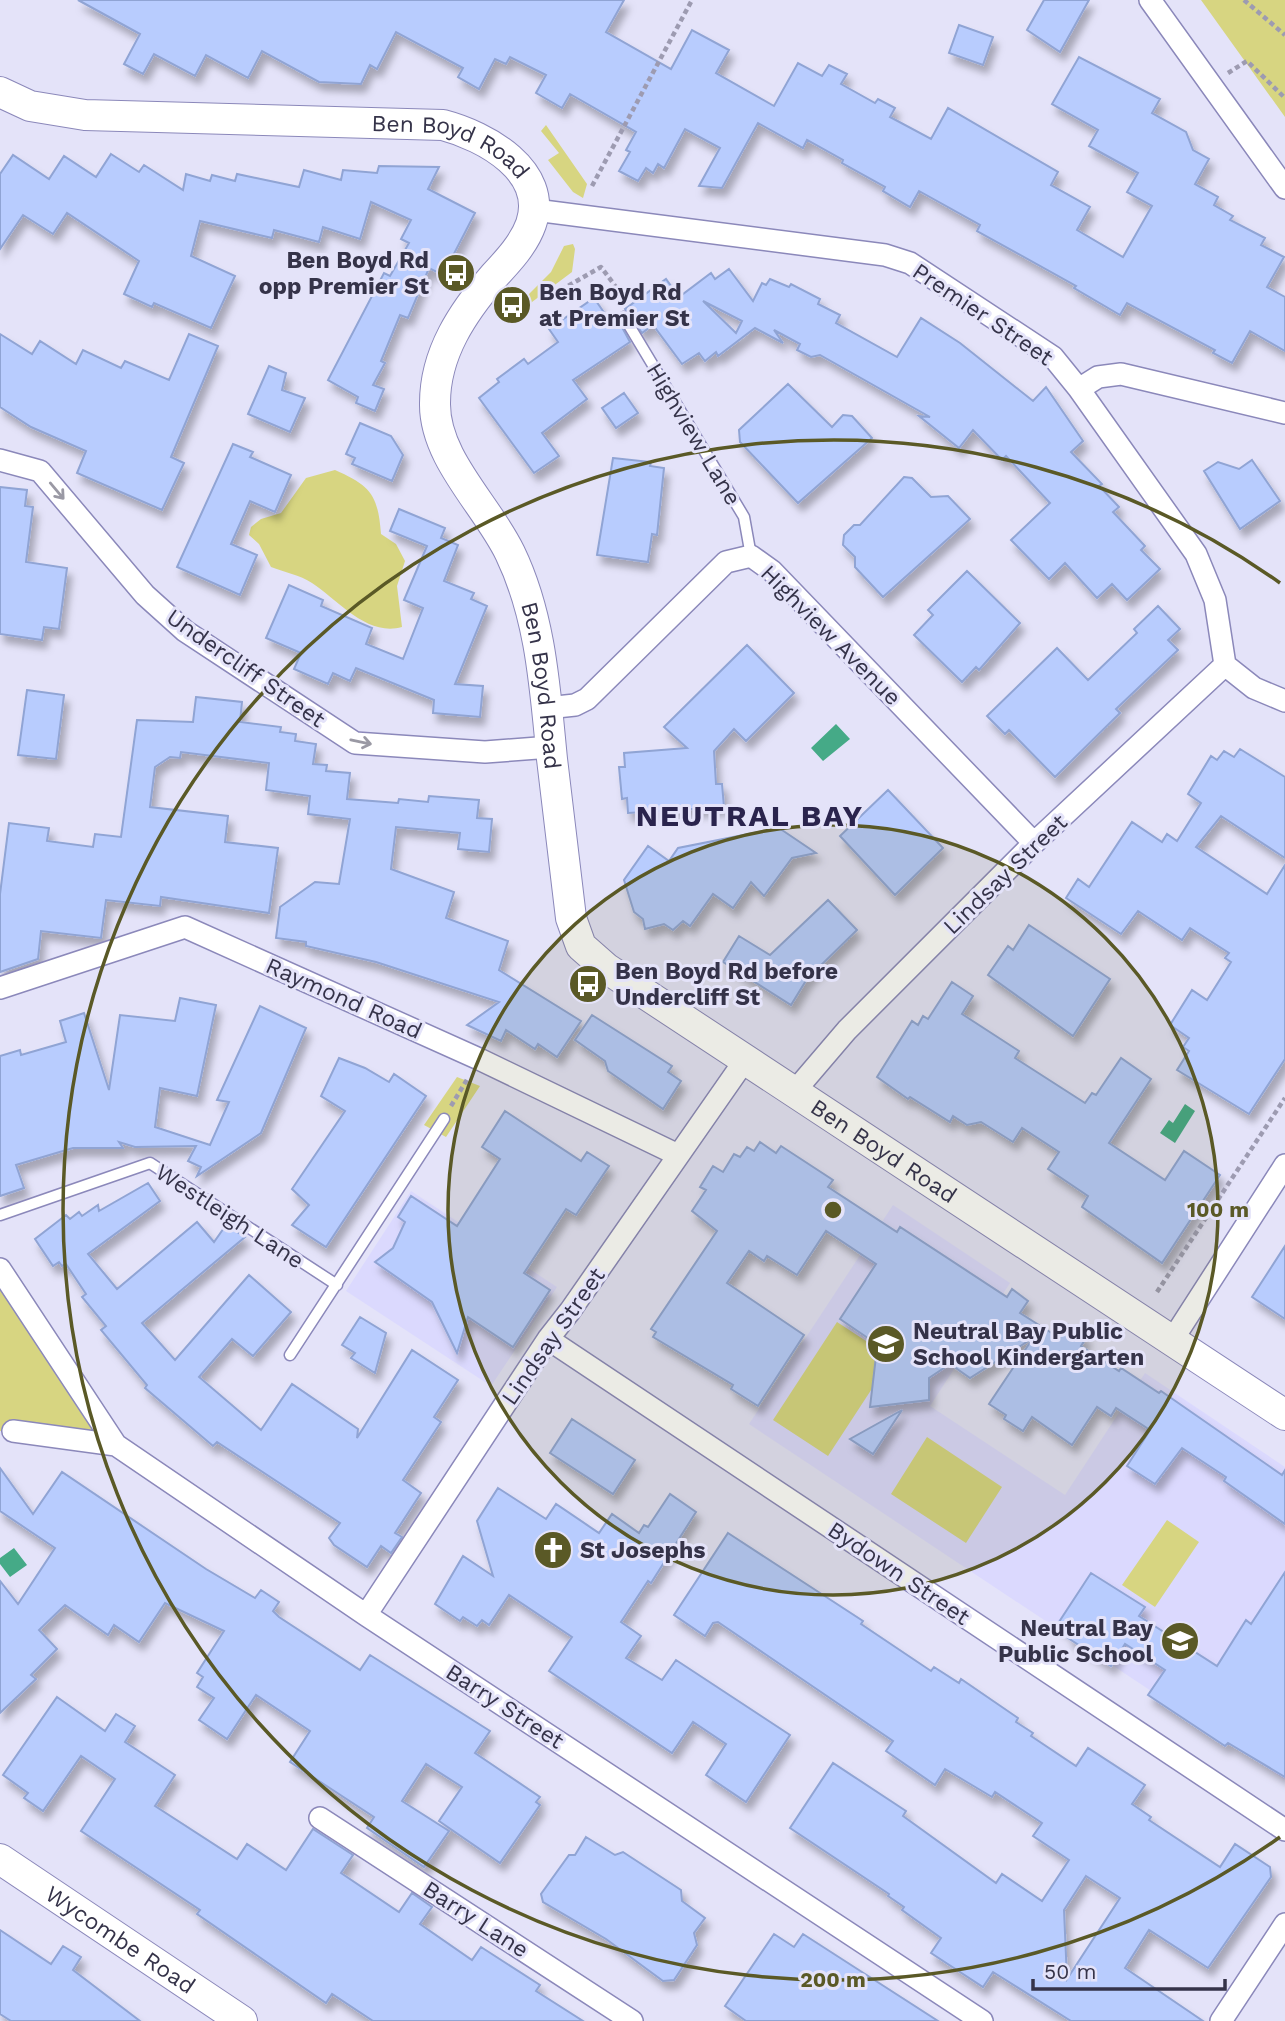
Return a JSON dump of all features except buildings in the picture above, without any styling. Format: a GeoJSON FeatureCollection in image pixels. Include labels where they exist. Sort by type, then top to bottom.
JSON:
{"type":"FeatureCollection","features":[{"type":"Feature","properties":{"kind":"street"},"geometry":{"type":"LineString","coordinates":[[1150,0],[1285,188]]}},
{"type":"Feature","properties":{"kind":"street","name":"Ben Boyd Road"},"geometry":{"type":"LineString","coordinates":[[0,92],[44,110],[85,115],[443,125],[486,142],[515,164],[533,195],[535,210],[524,238],[458,324],[440,362],[435,407],[442,439],[450,456],[509,550],[521,578],[536,628],[571,918],[581,946],[606,968],[1285,1415]]}},
{"type":"Feature","properties":{"kind":"street","name":"Premier Street"},"geometry":{"type":"LineString","coordinates":[[535,210],[872,254],[910,263],[1053,357],[1079,389],[1196,554],[1215,600],[1226,665]]}},
{"type":"Feature","properties":{"kind":"street"},"geometry":{"type":"LineString","coordinates":[[1079,389],[1098,377],[1121,374],[1285,413]]}},
{"type":"Feature","properties":{"kind":"street","name":"Undercliff Street"},"geometry":{"type":"LineString","coordinates":[[0,460],[40,471],[145,595],[185,631],[355,743],[485,752],[551,747]]}},
{"type":"Feature","properties":{"kind":"street","name":"Highview Avenue"},"geometry":{"type":"LineString","coordinates":[[547,708],[575,705],[587,699],[726,562],[751,556],[772,571],[1034,843]]}},
{"type":"Feature","properties":{"kind":"street"},"geometry":{"type":"LineString","coordinates":[[1226,665],[1254,688],[1285,701]]}},
{"type":"Feature","properties":{"kind":"street","name":"Lindsay Street"},"geometry":{"type":"LineString","coordinates":[[794,1092],[847,1030],[1034,843],[1226,665]]}},
{"type":"Feature","properties":{"kind":"street","name":"Raymond Road"},"geometry":{"type":"LineString","coordinates":[[0,988],[186,928],[479,1059],[678,1155]]}},
{"type":"Feature","properties":{"kind":"street","name":"Lindsay Street"},"geometry":{"type":"LineString","coordinates":[[366,1615],[548,1339],[585,1291],[745,1060]]}},
{"type":"Feature","properties":{"kind":"street"},"geometry":{"type":"LineString","coordinates":[[1171,1342],[1285,1165]]}},
{"type":"Feature","properties":{"kind":"street"},"geometry":{"type":"LineString","coordinates":[[0,1269],[116,1446]]}},
{"type":"Feature","properties":{"kind":"street","name":"Bydown Street"},"geometry":{"type":"LineString","coordinates":[[548,1339],[1285,1830]]}},
{"type":"Feature","properties":{"kind":"street","name":"Barry Street"},"geometry":{"type":"LineString","coordinates":[[13,1432],[116,1446],[366,1615],[982,2021]]}},
{"type":"Feature","properties":{"kind":"street","name":"Barry Lane"},"geometry":{"type":"LineString","coordinates":[[320,1818],[632,2021]]}},
{"type":"Feature","properties":{"kind":"street","name":"Wycombe Road"},"geometry":{"type":"LineString","coordinates":[[0,1859],[234,2019]]}},
{"type":"Feature","properties":{"kind":"street"},"geometry":{"type":"LineString","coordinates":[[1222,2021],[1285,1924]]}},
{"type":"Feature","properties":{"kind":"lane","name":"Highview Lane"},"geometry":{"type":"LineString","coordinates":[[624,317],[744,517],[751,556]]}},
{"type":"Feature","properties":{"kind":"lane"},"geometry":{"type":"LineString","coordinates":[[289,1355],[444,1119]]}},
{"type":"Feature","properties":{"kind":"lane","name":"Westleigh Lane"},"geometry":{"type":"LineString","coordinates":[[0,1215],[150,1163],[337,1285]]}},
{"type":"Feature","properties":{"kind":"path"},"geometry":{"type":"LineString","coordinates":[[592,186],[692,0]]}},
{"type":"Feature","properties":{"kind":"path"},"geometry":{"type":"LineString","coordinates":[[1244,0],[1285,35]]}},
{"type":"Feature","properties":{"kind":"path"},"geometry":{"type":"LineString","coordinates":[[1210,85],[1247,61],[1285,98]]}},
{"type":"Feature","properties":{"kind":"path"},"geometry":{"type":"LineString","coordinates":[[561,290],[601,267],[622,296],[624,317]]}},
{"type":"Feature","properties":{"kind":"path"},"geometry":{"type":"LineString","coordinates":[[444,1119],[479,1059]]}},
{"type":"Feature","properties":{"kind":"path"},"geometry":{"type":"LineString","coordinates":[[1157,1292],[1285,1098]]}},
{"type":"Feature","properties":{"kind":"shaded area"},"geometry":{"type":"Polygon","coordinates":[[[1201,0],[1285,0],[1285,117],[1201,0]]]}},
{"type":"Feature","properties":{"kind":"shaded area"},"geometry":{"type":"Polygon","coordinates":[[[546,125],[587,184],[583,198],[573,192],[548,160],[559,153],[541,131],[546,125]]]}},
{"type":"Feature","properties":{"kind":"shaded area"},"geometry":{"type":"Polygon","coordinates":[[[573,244],[575,249],[572,272],[528,305],[525,298],[551,272],[564,246],[573,244]]]}},
{"type":"Feature","properties":{"kind":"shaded area"},"geometry":{"type":"Polygon","coordinates":[[[335,470],[357,481],[370,493],[378,510],[381,534],[396,544],[405,561],[397,586],[402,627],[389,629],[365,622],[307,580],[271,567],[259,544],[249,535],[251,527],[261,519],[281,513],[306,478],[335,470]]]}},
{"type":"Feature","properties":{"kind":"shaded area"},"geometry":{"type":"Polygon","coordinates":[[[836,724],[850,739],[823,761],[811,748],[836,724]]]}},
{"type":"Feature","properties":{"kind":"shaded area"},"geometry":{"type":"Polygon","coordinates":[[[457,1077],[480,1086],[446,1137],[424,1125],[457,1077]]]}},
{"type":"Feature","properties":{"kind":"shaded area"},"geometry":{"type":"Polygon","coordinates":[[[1185,1104],[1195,1111],[1175,1143],[1160,1133],[1169,1120],[1173,1123],[1185,1104]]]}},
{"type":"Feature","properties":{"kind":"shaded area"},"geometry":{"type":"Polygon","coordinates":[[[411,1191],[557,1287],[491,1386],[346,1291],[411,1191]]]}},
{"type":"Feature","properties":{"kind":"shaded area","name":"Neutral Bay Public School"},"geometry":{"type":"Polygon","coordinates":[[[893,1205],[1010,1283],[930,1406],[1065,1495],[1145,1373],[1285,1467],[1285,1780],[749,1424],[893,1205]]]}},
{"type":"Feature","properties":{"kind":"shaded area"},"geometry":{"type":"Polygon","coordinates":[[[0,1269],[116,1445],[0,1431],[0,1269]]]}},
{"type":"Feature","properties":{"kind":"shaded area"},"geometry":{"type":"Polygon","coordinates":[[[837,1322],[892,1358],[828,1456],[773,1420],[837,1322]]]}},
{"type":"Feature","properties":{"kind":"shaded area"},"geometry":{"type":"Polygon","coordinates":[[[927,1437],[1002,1487],[966,1543],[891,1494],[927,1437]]]}},
{"type":"Feature","properties":{"kind":"shaded area"},"geometry":{"type":"Polygon","coordinates":[[[1167,1520],[1199,1542],[1155,1607],[1122,1585],[1167,1520]]]}},
{"type":"Feature","properties":{"kind":"shaded area"},"geometry":{"type":"Polygon","coordinates":[[[14,1548],[27,1565],[10,1577],[0,1564],[0,1558],[14,1548]]]}},
{"type":"Feature","properties":{"kind":"place","name":"Ben Boyd Rd opp Premier St"},"geometry":{"type":"Point","coordinates":[456,273]}},
{"type":"Feature","properties":{"kind":"place","name":"Ben Boyd Rd at Premier St"},"geometry":{"type":"Point","coordinates":[512,305]}},
{"type":"Feature","properties":{"kind":"place","name":"Ben Boyd Rd before Undercliff St"},"geometry":{"type":"Point","coordinates":[588,984]}},
{"type":"Feature","properties":{"kind":"place","name":"Neutral Bay Public School Kindergarten"},"geometry":{"type":"Point","coordinates":[886,1344]}},
{"type":"Feature","properties":{"kind":"place","name":"St Josephs"},"geometry":{"type":"Point","coordinates":[553,1550]}},
{"type":"Feature","properties":{"kind":"place","name":"Neutral Bay Public School"},"geometry":{"type":"Point","coordinates":[1180,1641]}},
{"type":"Feature","properties":{"kind":"district","name":"NEUTRAL BAY"},"geometry":{"type":"Point","coordinates":[750,816]}}]}
